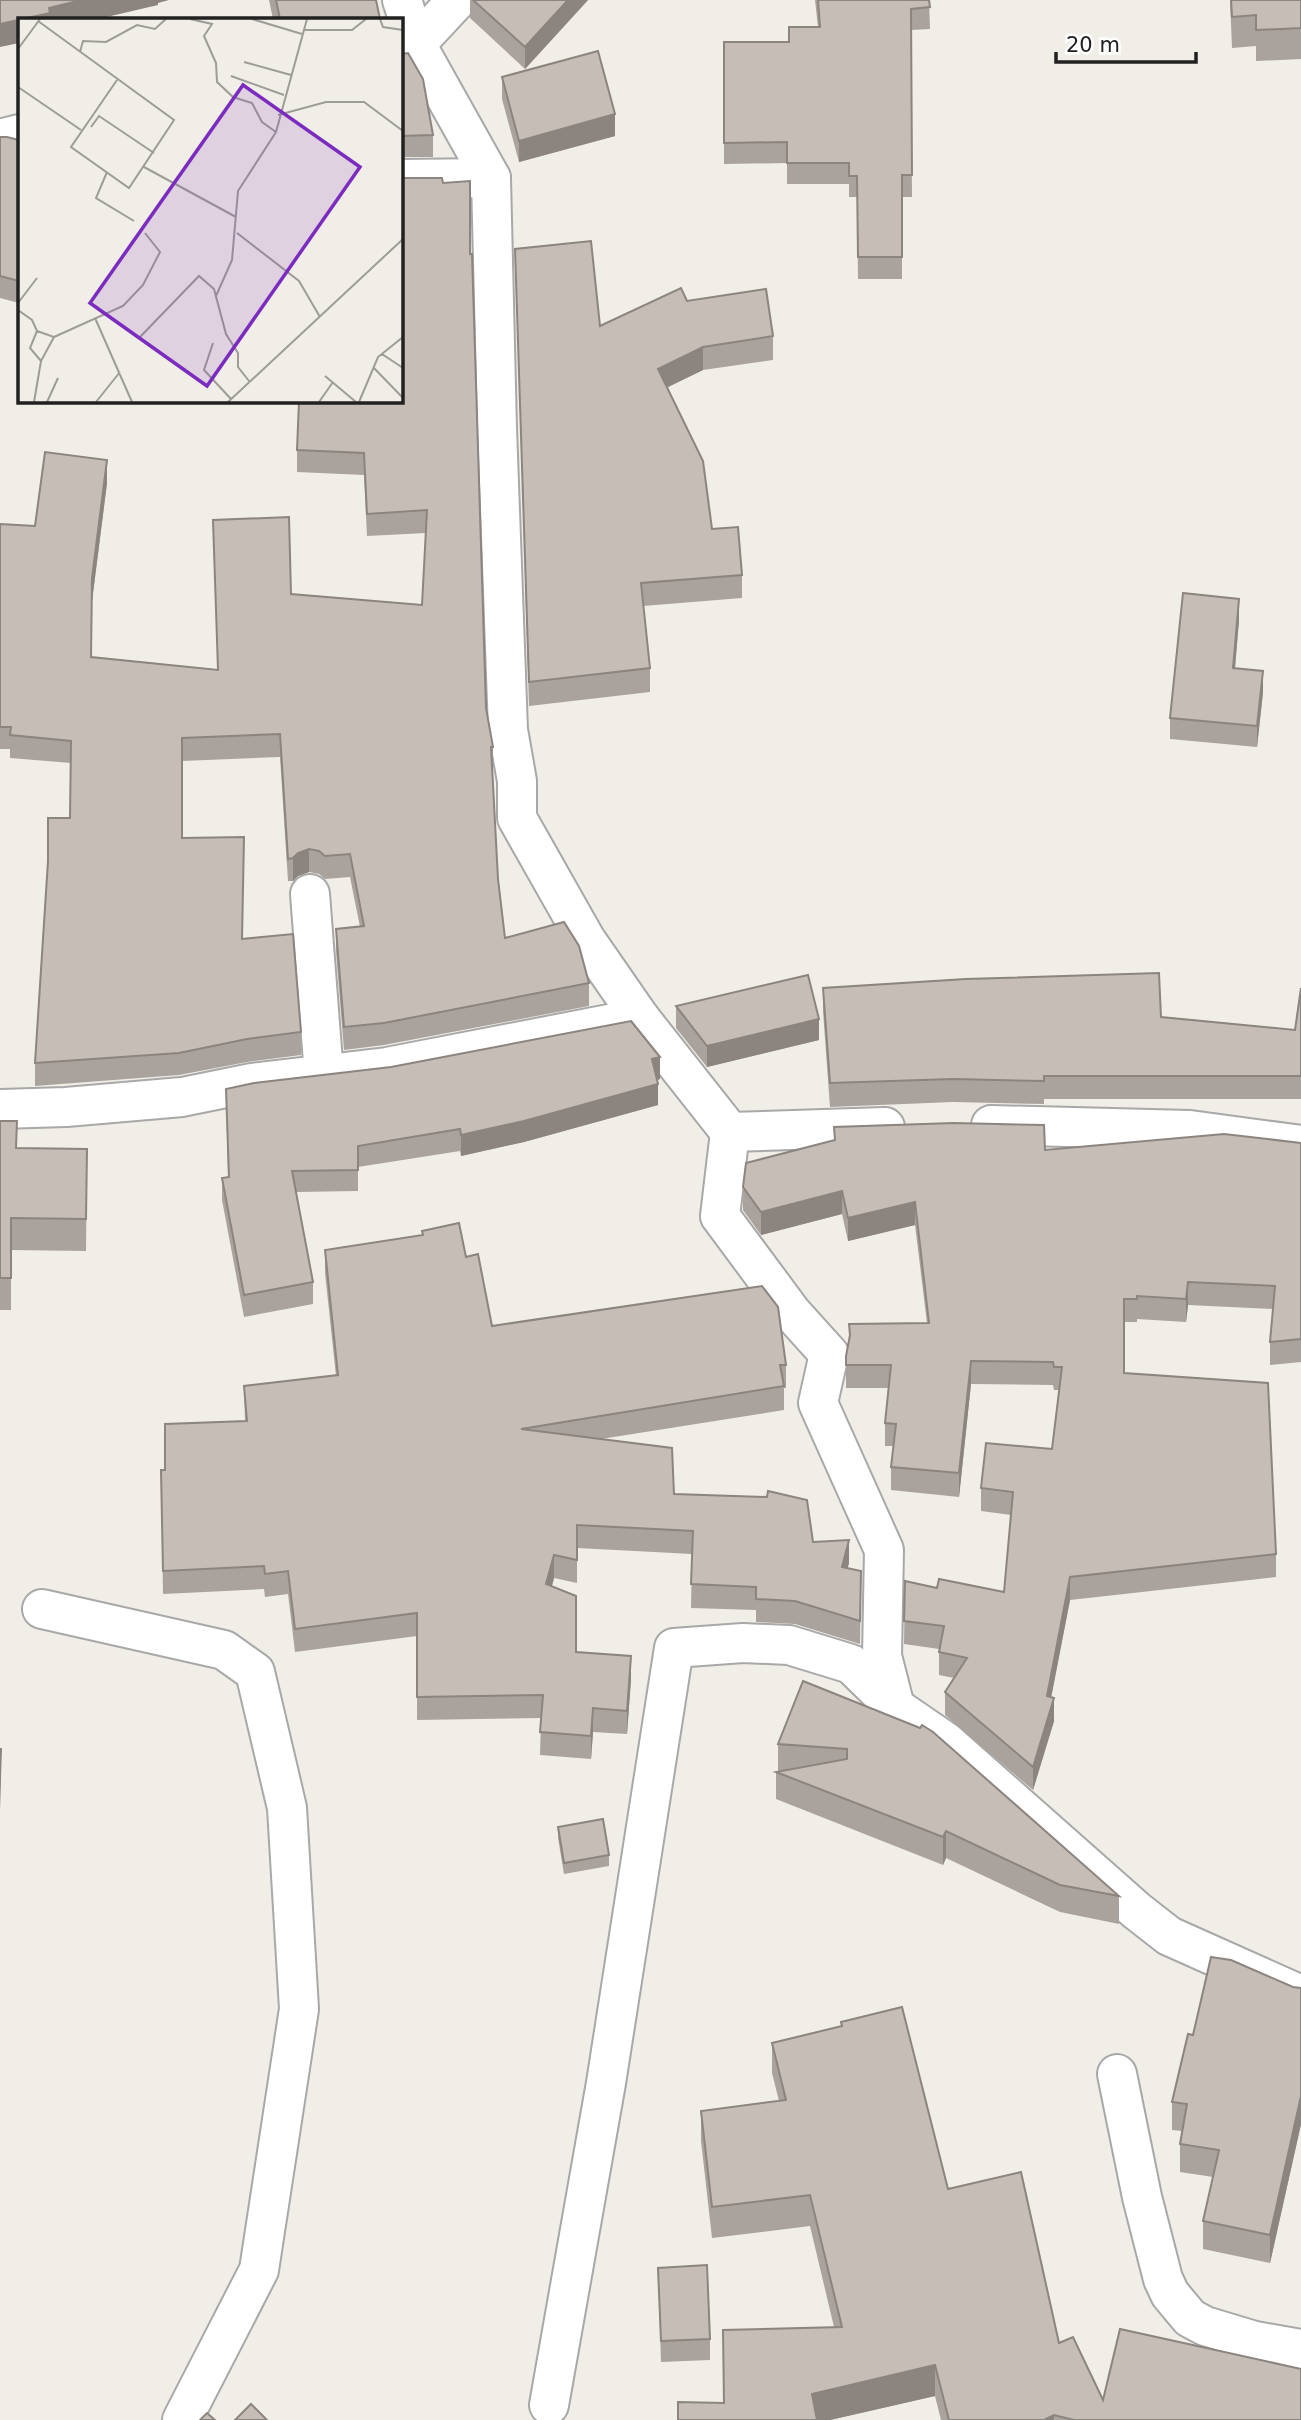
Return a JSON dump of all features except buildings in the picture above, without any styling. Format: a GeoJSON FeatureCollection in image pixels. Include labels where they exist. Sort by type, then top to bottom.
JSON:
{"type":"FeatureCollection","features":[{"type":"Feature","properties":{"kind":"street"},"geometry":{"type":"LineString","coordinates":[[402,0],[416,44],[491,178],[496,428],[508,730],[517,780],[517,818],[586,940],[640,1018],[730,1132],[720,1216],[792,1313],[830,1354],[818,1403],[884,1550],[882,1656],[895,1707]]}},
{"type":"Feature","properties":{"kind":"street"},"geometry":{"type":"LineString","coordinates":[[416,44],[457,0]]}},
{"type":"Feature","properties":{"kind":"street"},"geometry":{"type":"LineString","coordinates":[[0,139],[18,134]]}},
{"type":"Feature","properties":{"kind":"street"},"geometry":{"type":"LineString","coordinates":[[402,180],[491,178]]}},
{"type":"Feature","properties":{"kind":"street"},"geometry":{"type":"LineString","coordinates":[[310,894],[324,1074]]}},
{"type":"Feature","properties":{"kind":"street"},"geometry":{"type":"LineString","coordinates":[[0,1109],[66,1107],[182,1097],[251,1083],[387,1067],[640,1018]]}},
{"type":"Feature","properties":{"kind":"street"},"geometry":{"type":"LineString","coordinates":[[954,1124],[1190,1130],[1301,1145]]}},
{"type":"Feature","properties":{"kind":"street"},"geometry":{"type":"LineString","coordinates":[[730,1132],[915,1126]]}},
{"type":"Feature","properties":{"kind":"street"},"geometry":{"type":"LineString","coordinates":[[42,1609],[225,1650],[254,1672],[286,1808],[299,2009],[259,2270],[183,2420]]}},
{"type":"Feature","properties":{"kind":"street"},"geometry":{"type":"LineString","coordinates":[[549,2405],[606,2083],[674,1648],[743,1643],[789,1645],[851,1664],[895,1707],[946,1742],[1136,1911],[1169,1936],[1301,1995]]}},
{"type":"Feature","properties":{"kind":"street"},"geometry":{"type":"LineString","coordinates":[[1117,2074],[1142,2197],[1163,2279],[1170,2294],[1190,2318],[1205,2326],[1301,2349]]}}]}
